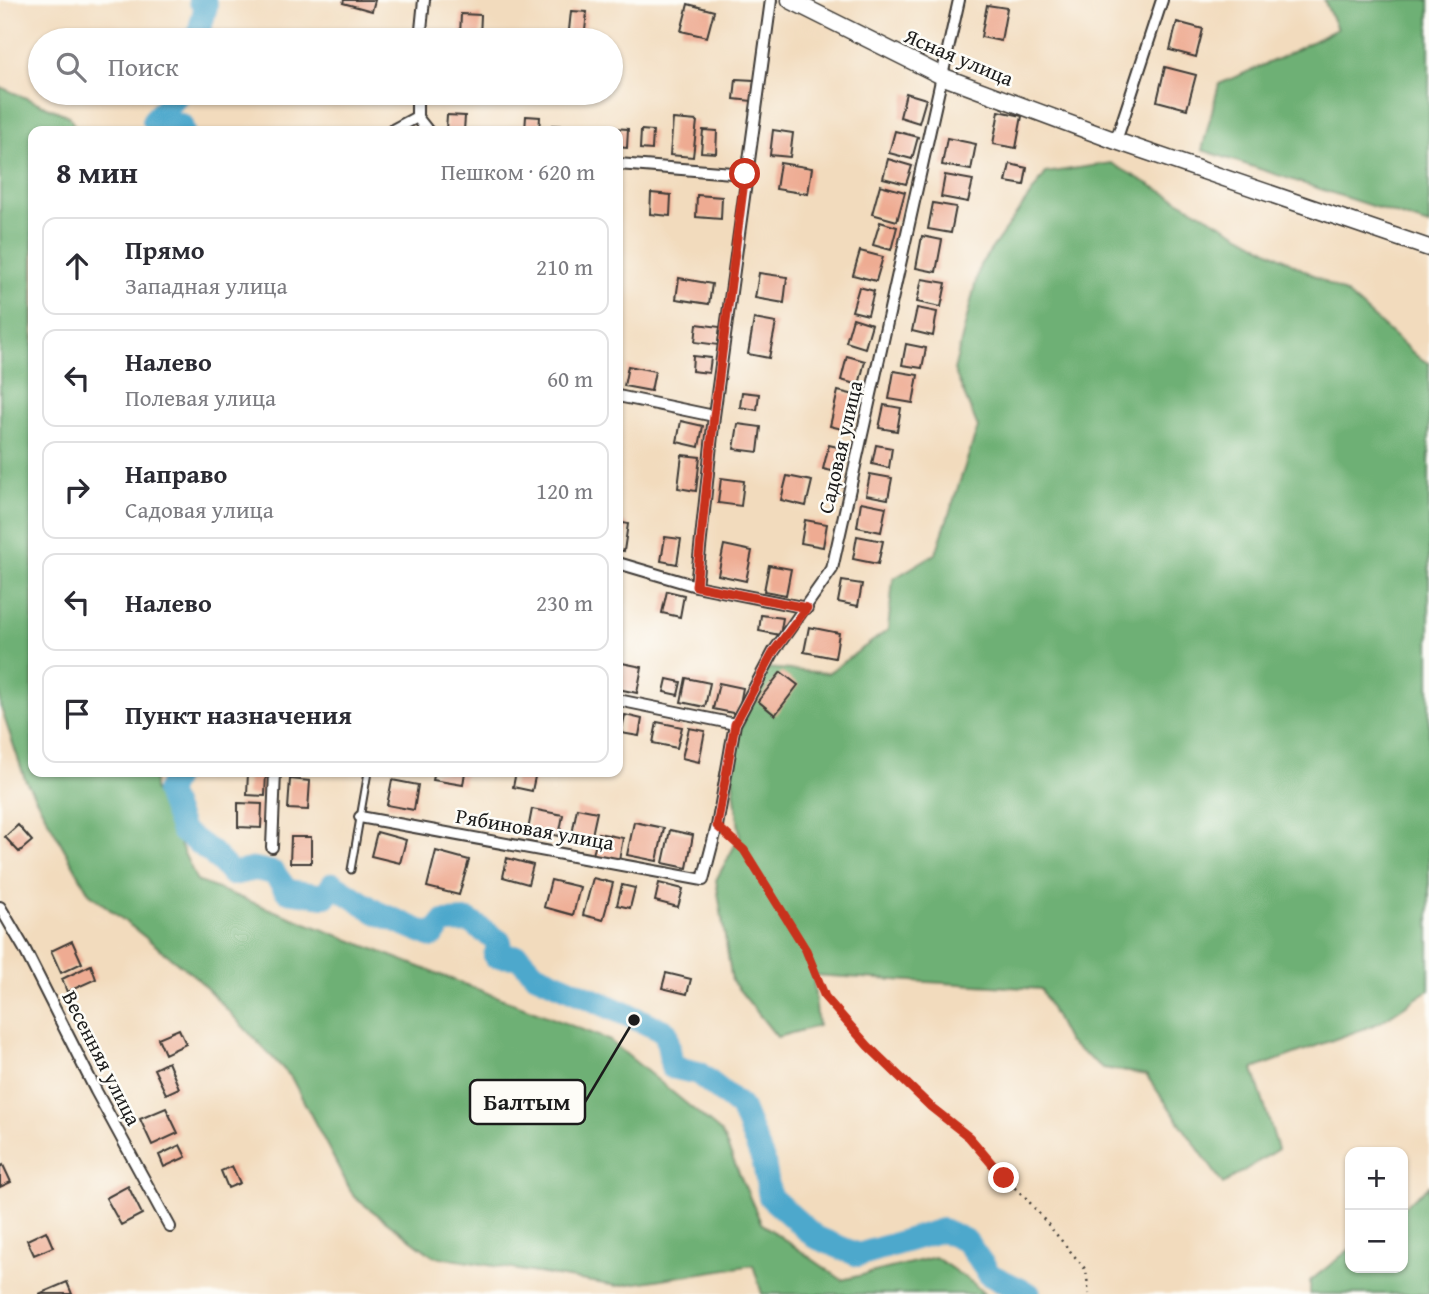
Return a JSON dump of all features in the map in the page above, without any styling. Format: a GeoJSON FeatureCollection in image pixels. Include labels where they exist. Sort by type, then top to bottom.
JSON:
{"type":"FeatureCollection","features":[{"type":"Feature","properties":{"kind":"main road","name":"Ясная улица"},"geometry":{"type":"LineString","coordinates":[[790,0],[944,77],[1116,141],[1429,248]]}},
{"type":"Feature","properties":{"kind":"street"},"geometry":{"type":"LineString","coordinates":[[421,28],[424,0]]}},
{"type":"Feature","properties":{"kind":"street"},"geometry":{"type":"LineString","coordinates":[[696,586],[714,416],[745,174],[771,0]]}},
{"type":"Feature","properties":{"kind":"street","name":"Садовая улица"},"geometry":{"type":"LineString","coordinates":[[703,880],[717,826],[735,724],[774,651],[807,608],[832,569],[944,77],[959,0]]}},
{"type":"Feature","properties":{"kind":"street"},"geometry":{"type":"LineString","coordinates":[[1116,141],[1162,0]]}},
{"type":"Feature","properties":{"kind":"street"},"geometry":{"type":"LineString","coordinates":[[416,105],[416,117],[424,126]]}},
{"type":"Feature","properties":{"kind":"street"},"geometry":{"type":"LineString","coordinates":[[400,126],[416,117]]}},
{"type":"Feature","properties":{"kind":"street"},"geometry":{"type":"LineString","coordinates":[[623,164],[745,174]]}},
{"type":"Feature","properties":{"kind":"street"},"geometry":{"type":"LineString","coordinates":[[623,397],[714,416]]}},
{"type":"Feature","properties":{"kind":"street"},"geometry":{"type":"LineString","coordinates":[[623,564],[696,586],[807,608]]}},
{"type":"Feature","properties":{"kind":"street"},"geometry":{"type":"LineString","coordinates":[[623,701],[735,724]]}},
{"type":"Feature","properties":{"kind":"street"},"geometry":{"type":"LineString","coordinates":[[272,847],[275,777]]}},
{"type":"Feature","properties":{"kind":"street","name":"Рябиновая улица"},"geometry":{"type":"LineString","coordinates":[[360,817],[703,880]]}},
{"type":"Feature","properties":{"kind":"street","name":"Весенняя улица"},"geometry":{"type":"LineString","coordinates":[[0,907],[170,1227]]}},
{"type":"Feature","properties":{"kind":"lane"},"geometry":{"type":"LineString","coordinates":[[351,870],[367,777]]}},
{"type":"Feature","properties":{"kind":"path"},"geometry":{"type":"LineString","coordinates":[[717,826],[744,850],[758,872],[806,950],[825,997],[868,1046],[931,1107],[969,1137],[1004,1178],[1026,1198],[1086,1270],[1089,1294]]}},
{"type":"Feature","properties":{"kind":"green space"},"geometry":{"type":"Polygon","coordinates":[[[1324,0],[1429,0],[1429,225],[1202,150],[1219,84],[1280,58],[1337,29],[1324,0]]]}},
{"type":"Feature","properties":{"kind":"green space"},"geometry":{"type":"Polygon","coordinates":[[[0,87],[28,99],[28,105],[43,105],[69,116],[74,126],[28,126],[28,777],[154,777],[154,789],[197,881],[609,1040],[721,1132],[761,1223],[842,1280],[935,1257],[984,1294],[762,1294],[753,1265],[617,1286],[433,1256],[354,1197],[291,1077],[197,978],[89,893],[25,779],[0,705],[0,87]]]}},
{"type":"Feature","properties":{"kind":"green space"},"geometry":{"type":"Polygon","coordinates":[[[1111,163],[1347,294],[1419,358],[1429,363],[1429,990],[1379,1023],[1253,1069],[1278,1149],[1223,1184],[1146,1075],[1103,1068],[1068,1042],[1041,989],[813,975],[818,1026],[777,1037],[732,981],[716,880],[740,836],[728,743],[742,725],[766,668],[828,673],[888,630],[893,579],[936,553],[978,427],[954,370],[980,265],[1046,173],[1111,163]]]}},
{"type":"Feature","properties":{"kind":"green space"},"geometry":{"type":"Polygon","coordinates":[[[1429,1186],[1429,1294],[1310,1294],[1310,1281],[1345,1253],[1345,1273],[1408,1273],[1408,1203],[1429,1186]]]}},
{"type":"Feature","properties":{"kind":"building"},"geometry":{"type":"Polygon","coordinates":[[[344,0],[375,0],[372,11],[343,3],[344,0]]]}},
{"type":"Feature","properties":{"kind":"building"},"geometry":{"type":"Polygon","coordinates":[[[688,4],[714,11],[707,37],[681,31],[688,4]]]}},
{"type":"Feature","properties":{"kind":"building"},"geometry":{"type":"Polygon","coordinates":[[[987,5],[1007,8],[1001,41],[981,37],[987,5]]]}},
{"type":"Feature","properties":{"kind":"building"},"geometry":{"type":"Polygon","coordinates":[[[571,11],[587,12],[585,28],[569,28],[571,11]]]}},
{"type":"Feature","properties":{"kind":"building"},"geometry":{"type":"Polygon","coordinates":[[[461,14],[481,15],[480,28],[460,28],[461,14]]]}},
{"type":"Feature","properties":{"kind":"building"},"geometry":{"type":"Polygon","coordinates":[[[1177,22],[1203,29],[1196,57],[1170,50],[1177,22]]]}},
{"type":"Feature","properties":{"kind":"building"},"geometry":{"type":"Polygon","coordinates":[[[1165,67],[1196,75],[1187,109],[1157,101],[1165,67]]]}},
{"type":"Feature","properties":{"kind":"building"},"geometry":{"type":"Polygon","coordinates":[[[736,79],[754,80],[752,101],[734,99],[736,79]]]}},
{"type":"Feature","properties":{"kind":"building"},"geometry":{"type":"Polygon","coordinates":[[[906,93],[926,99],[919,123],[900,117],[906,93]]]}},
{"type":"Feature","properties":{"kind":"building"},"geometry":{"type":"Polygon","coordinates":[[[999,111],[1022,116],[1016,148],[993,144],[999,111]]]}},
{"type":"Feature","properties":{"kind":"building"},"geometry":{"type":"Polygon","coordinates":[[[447,115],[465,116],[464,126],[446,126],[447,115]]]}},
{"type":"Feature","properties":{"kind":"building"},"geometry":{"type":"Polygon","coordinates":[[[526,116],[540,117],[539,126],[525,126],[526,116]]]}},
{"type":"Feature","properties":{"kind":"building"},"geometry":{"type":"Polygon","coordinates":[[[673,119],[697,121],[693,157],[670,155],[673,119]]]}},
{"type":"Feature","properties":{"kind":"building"},"geometry":{"type":"Polygon","coordinates":[[[623,129],[628,129],[627,148],[623,148],[623,129]]]}},
{"type":"Feature","properties":{"kind":"building"},"geometry":{"type":"Polygon","coordinates":[[[641,130],[653,131],[652,150],[640,149],[641,130]]]}},
{"type":"Feature","properties":{"kind":"building"},"geometry":{"type":"Polygon","coordinates":[[[703,130],[717,131],[716,153],[701,152],[703,130]]]}},
{"type":"Feature","properties":{"kind":"building"},"geometry":{"type":"Polygon","coordinates":[[[773,130],[793,133],[790,157],[770,155],[773,130]]]}},
{"type":"Feature","properties":{"kind":"building"},"geometry":{"type":"Polygon","coordinates":[[[895,131],[918,137],[912,159],[889,153],[895,131]]]}},
{"type":"Feature","properties":{"kind":"building"},"geometry":{"type":"Polygon","coordinates":[[[947,138],[976,144],[971,170],[942,165],[947,138]]]}},
{"type":"Feature","properties":{"kind":"building"},"geometry":{"type":"Polygon","coordinates":[[[888,159],[912,166],[906,184],[883,178],[888,159]]]}},
{"type":"Feature","properties":{"kind":"building"},"geometry":{"type":"Polygon","coordinates":[[[780,163],[812,168],[808,194],[776,189],[780,163]]]}},
{"type":"Feature","properties":{"kind":"building"},"geometry":{"type":"Polygon","coordinates":[[[1010,164],[1027,168],[1024,185],[1006,182],[1010,164]]]}},
{"type":"Feature","properties":{"kind":"building"},"geometry":{"type":"Polygon","coordinates":[[[945,175],[973,180],[968,202],[941,197],[945,175]]]}},
{"type":"Feature","properties":{"kind":"building"},"geometry":{"type":"Polygon","coordinates":[[[880,185],[905,192],[897,221],[872,214],[880,185]]]}},
{"type":"Feature","properties":{"kind":"building"},"geometry":{"type":"Polygon","coordinates":[[[651,193],[671,195],[670,216],[650,214],[651,193]]]}},
{"type":"Feature","properties":{"kind":"building"},"geometry":{"type":"Polygon","coordinates":[[[697,195],[722,197],[721,219],[696,217],[697,195]]]}},
{"type":"Feature","properties":{"kind":"building"},"geometry":{"type":"Polygon","coordinates":[[[933,203],[956,207],[951,233],[928,229],[933,203]]]}},
{"type":"Feature","properties":{"kind":"building"},"geometry":{"type":"Polygon","coordinates":[[[880,222],[897,227],[891,250],[873,245],[880,222]]]}},
{"type":"Feature","properties":{"kind":"building"},"geometry":{"type":"Polygon","coordinates":[[[922,236],[942,240],[936,272],[916,268],[922,236]]]}},
{"type":"Feature","properties":{"kind":"building"},"geometry":{"type":"Polygon","coordinates":[[[860,251],[883,257],[876,281],[853,275],[860,251]]]}},
{"type":"Feature","properties":{"kind":"building"},"geometry":{"type":"Polygon","coordinates":[[[759,273],[787,277],[784,303],[755,298],[759,273]]]}},
{"type":"Feature","properties":{"kind":"building"},"geometry":{"type":"Polygon","coordinates":[[[679,278],[712,284],[709,304],[676,299],[679,278]]]}},
{"type":"Feature","properties":{"kind":"building"},"geometry":{"type":"Polygon","coordinates":[[[922,279],[946,283],[941,307],[917,302],[922,279]]]}},
{"type":"Feature","properties":{"kind":"building"},"geometry":{"type":"Polygon","coordinates":[[[859,287],[874,291],[868,315],[852,311],[859,287]]]}},
{"type":"Feature","properties":{"kind":"building"},"geometry":{"type":"Polygon","coordinates":[[[917,308],[937,312],[933,336],[912,331],[917,308]]]}},
{"type":"Feature","properties":{"kind":"building"},"geometry":{"type":"Polygon","coordinates":[[[853,318],[872,324],[865,348],[846,342],[853,318]]]}},
{"type":"Feature","properties":{"kind":"building"},"geometry":{"type":"Polygon","coordinates":[[[754,319],[776,323],[769,358],[748,354],[754,319]]]}},
{"type":"Feature","properties":{"kind":"building"},"geometry":{"type":"Polygon","coordinates":[[[697,324],[720,327],[718,345],[695,342],[697,324]]]}},
{"type":"Feature","properties":{"kind":"building"},"geometry":{"type":"Polygon","coordinates":[[[906,344],[926,348],[922,368],[902,365],[906,344]]]}},
{"type":"Feature","properties":{"kind":"building"},"geometry":{"type":"Polygon","coordinates":[[[693,356],[711,358],[709,373],[692,371],[693,356]]]}},
{"type":"Feature","properties":{"kind":"building"},"geometry":{"type":"Polygon","coordinates":[[[847,356],[865,361],[859,385],[841,380],[847,356]]]}},
{"type":"Feature","properties":{"kind":"building"},"geometry":{"type":"Polygon","coordinates":[[[628,366],[655,371],[651,391],[624,386],[628,366]]]}},
{"type":"Feature","properties":{"kind":"building"},"geometry":{"type":"Polygon","coordinates":[[[894,371],[918,375],[913,403],[889,399],[894,371]]]}},
{"type":"Feature","properties":{"kind":"building"},"geometry":{"type":"Polygon","coordinates":[[[838,391],[859,396],[850,431],[830,426],[838,391]]]}},
{"type":"Feature","properties":{"kind":"building"},"geometry":{"type":"Polygon","coordinates":[[[742,392],[759,394],[757,410],[740,407],[742,392]]]}},
{"type":"Feature","properties":{"kind":"building"},"geometry":{"type":"Polygon","coordinates":[[[884,405],[901,408],[897,431],[879,428],[884,405]]]}},
{"type":"Feature","properties":{"kind":"building"},"geometry":{"type":"Polygon","coordinates":[[[681,421],[703,426],[699,447],[677,442],[681,421]]]}},
{"type":"Feature","properties":{"kind":"building"},"geometry":{"type":"Polygon","coordinates":[[[738,424],[761,427],[758,452],[734,449],[738,424]]]}},
{"type":"Feature","properties":{"kind":"building"},"geometry":{"type":"Polygon","coordinates":[[[829,445],[846,449],[841,473],[823,469],[829,445]]]}},
{"type":"Feature","properties":{"kind":"building"},"geometry":{"type":"Polygon","coordinates":[[[876,445],[892,448],[889,468],[872,464],[876,445]]]}},
{"type":"Feature","properties":{"kind":"building"},"geometry":{"type":"Polygon","coordinates":[[[682,455],[700,457],[696,491],[678,488],[682,455]]]}},
{"type":"Feature","properties":{"kind":"building"},"geometry":{"type":"Polygon","coordinates":[[[870,474],[892,478],[888,499],[866,495],[870,474]]]}},
{"type":"Feature","properties":{"kind":"building"},"geometry":{"type":"Polygon","coordinates":[[[787,476],[812,481],[806,506],[781,500],[787,476]]]}},
{"type":"Feature","properties":{"kind":"building"},"geometry":{"type":"Polygon","coordinates":[[[721,478],[744,481],[741,506],[718,503],[721,478]]]}},
{"type":"Feature","properties":{"kind":"building"},"geometry":{"type":"Polygon","coordinates":[[[861,502],[886,507],[881,532],[857,527],[861,502]]]}},
{"type":"Feature","properties":{"kind":"building"},"geometry":{"type":"Polygon","coordinates":[[[805,520],[827,524],[823,547],[801,543],[805,520]]]}},
{"type":"Feature","properties":{"kind":"building"},"geometry":{"type":"Polygon","coordinates":[[[623,523],[628,524],[623,551],[623,523]]]}},
{"type":"Feature","properties":{"kind":"building"},"geometry":{"type":"Polygon","coordinates":[[[857,536],[883,541],[878,564],[853,559],[857,536]]]}},
{"type":"Feature","properties":{"kind":"building"},"geometry":{"type":"Polygon","coordinates":[[[665,537],[681,539],[677,564],[661,561],[665,537]]]}},
{"type":"Feature","properties":{"kind":"building"},"geometry":{"type":"Polygon","coordinates":[[[724,545],[752,551],[746,581],[718,575],[724,545]]]}},
{"type":"Feature","properties":{"kind":"building"},"geometry":{"type":"Polygon","coordinates":[[[769,565],[791,569],[786,595],[764,591],[769,565]]]}},
{"type":"Feature","properties":{"kind":"building"},"geometry":{"type":"Polygon","coordinates":[[[842,581],[862,584],[858,606],[838,602],[842,581]]]}},
{"type":"Feature","properties":{"kind":"building"},"geometry":{"type":"Polygon","coordinates":[[[667,591],[684,595],[680,617],[662,613],[667,591]]]}},
{"type":"Feature","properties":{"kind":"building"},"geometry":{"type":"Polygon","coordinates":[[[761,615],[783,618],[780,635],[759,631],[761,615]]]}},
{"type":"Feature","properties":{"kind":"building"},"geometry":{"type":"Polygon","coordinates":[[[809,627],[839,633],[835,658],[804,652],[809,627]]]}},
{"type":"Feature","properties":{"kind":"building"},"geometry":{"type":"Polygon","coordinates":[[[623,663],[642,667],[637,693],[623,690],[623,663]]]}},
{"type":"Feature","properties":{"kind":"building"},"geometry":{"type":"Polygon","coordinates":[[[781,672],[798,685],[775,715],[758,701],[781,672]]]}},
{"type":"Feature","properties":{"kind":"building"},"geometry":{"type":"Polygon","coordinates":[[[686,678],[710,683],[705,707],[681,702],[686,678]]]}},
{"type":"Feature","properties":{"kind":"building"},"geometry":{"type":"Polygon","coordinates":[[[667,679],[681,682],[678,695],[664,692],[667,679]]]}},
{"type":"Feature","properties":{"kind":"building"},"geometry":{"type":"Polygon","coordinates":[[[719,683],[743,688],[738,714],[713,709],[719,683]]]}},
{"type":"Feature","properties":{"kind":"building"},"geometry":{"type":"Polygon","coordinates":[[[625,715],[642,719],[639,736],[623,733],[625,715]]]}},
{"type":"Feature","properties":{"kind":"building"},"geometry":{"type":"Polygon","coordinates":[[[657,722],[682,727],[677,748],[653,743],[657,722]]]}},
{"type":"Feature","properties":{"kind":"building"},"geometry":{"type":"Polygon","coordinates":[[[689,728],[705,731],[699,762],[682,758],[689,728]]]}},
{"type":"Feature","properties":{"kind":"building"},"geometry":{"type":"Polygon","coordinates":[[[248,777],[266,777],[265,796],[247,795],[248,777]]]}},
{"type":"Feature","properties":{"kind":"building"},"geometry":{"type":"Polygon","coordinates":[[[434,777],[464,777],[463,785],[433,780],[434,777]]]}},
{"type":"Feature","properties":{"kind":"building"},"geometry":{"type":"Polygon","coordinates":[[[515,777],[535,777],[532,791],[513,787],[515,777]]]}},
{"type":"Feature","properties":{"kind":"building"},"geometry":{"type":"Polygon","coordinates":[[[290,779],[310,781],[308,810],[288,809],[290,779]]]}},
{"type":"Feature","properties":{"kind":"building"},"geometry":{"type":"Polygon","coordinates":[[[392,780],[418,785],[414,810],[387,805],[392,780]]]}},
{"type":"Feature","properties":{"kind":"building"},"geometry":{"type":"Polygon","coordinates":[[[238,803],[262,804],[261,828],[238,827],[238,803]]]}},
{"type":"Feature","properties":{"kind":"building"},"geometry":{"type":"Polygon","coordinates":[[[577,808],[597,812],[590,844],[571,840],[577,808]]]}},
{"type":"Feature","properties":{"kind":"building"},"geometry":{"type":"Polygon","coordinates":[[[532,809],[563,815],[559,836],[528,830],[532,809]]]}},
{"type":"Feature","properties":{"kind":"building"},"geometry":{"type":"Polygon","coordinates":[[[634,822],[664,828],[657,861],[627,855],[634,822]]]}},
{"type":"Feature","properties":{"kind":"building"},"geometry":{"type":"Polygon","coordinates":[[[18,825],[32,841],[19,852],[5,837],[18,825]]]}},
{"type":"Feature","properties":{"kind":"building"},"geometry":{"type":"Polygon","coordinates":[[[670,830],[693,835],[687,868],[663,863],[670,830]]]}},
{"type":"Feature","properties":{"kind":"building"},"geometry":{"type":"Polygon","coordinates":[[[377,832],[406,840],[400,863],[371,856],[377,832]]]}},
{"type":"Feature","properties":{"kind":"building"},"geometry":{"type":"Polygon","coordinates":[[[598,833],[623,838],[619,860],[593,855],[598,833]]]}},
{"type":"Feature","properties":{"kind":"building"},"geometry":{"type":"Polygon","coordinates":[[[291,837],[311,837],[311,863],[290,863],[291,837]]]}},
{"type":"Feature","properties":{"kind":"building"},"geometry":{"type":"Polygon","coordinates":[[[436,851],[469,860],[459,895],[427,887],[436,851]]]}},
{"type":"Feature","properties":{"kind":"building"},"geometry":{"type":"Polygon","coordinates":[[[507,858],[533,865],[528,884],[503,877],[507,858]]]}},
{"type":"Feature","properties":{"kind":"building"},"geometry":{"type":"Polygon","coordinates":[[[593,878],[613,883],[603,920],[583,915],[593,878]]]}},
{"type":"Feature","properties":{"kind":"building"},"geometry":{"type":"Polygon","coordinates":[[[551,880],[580,887],[573,915],[544,907],[551,880]]]}},
{"type":"Feature","properties":{"kind":"building"},"geometry":{"type":"Polygon","coordinates":[[[659,883],[683,889],[678,907],[655,901],[659,883]]]}},
{"type":"Feature","properties":{"kind":"building"},"geometry":{"type":"Polygon","coordinates":[[[622,885],[635,888],[630,908],[617,905],[622,885]]]}},
{"type":"Feature","properties":{"kind":"building"},"geometry":{"type":"Polygon","coordinates":[[[72,941],[82,963],[61,973],[51,951],[72,941]]]}},
{"type":"Feature","properties":{"kind":"building"},"geometry":{"type":"Polygon","coordinates":[[[91,965],[96,979],[67,992],[62,979],[91,965]]]}},
{"type":"Feature","properties":{"kind":"building"},"geometry":{"type":"Polygon","coordinates":[[[666,973],[691,979],[687,994],[662,988],[666,973]]]}},
{"type":"Feature","properties":{"kind":"building"},"geometry":{"type":"Polygon","coordinates":[[[179,1029],[186,1044],[165,1054],[158,1038],[179,1029]]]}},
{"type":"Feature","properties":{"kind":"building"},"geometry":{"type":"Polygon","coordinates":[[[168,1062],[179,1088],[166,1094],[154,1069],[168,1062]]]}},
{"type":"Feature","properties":{"kind":"building"},"geometry":{"type":"Polygon","coordinates":[[[166,1108],[178,1133],[152,1145],[140,1119],[166,1108]]]}},
{"type":"Feature","properties":{"kind":"building"},"geometry":{"type":"Polygon","coordinates":[[[180,1145],[186,1157],[164,1167],[159,1155],[180,1145]]]}},
{"type":"Feature","properties":{"kind":"building"},"geometry":{"type":"Polygon","coordinates":[[[3,1165],[11,1182],[0,1187],[0,1167],[3,1165]]]}},
{"type":"Feature","properties":{"kind":"building"},"geometry":{"type":"Polygon","coordinates":[[[232,1166],[240,1183],[228,1188],[221,1171],[232,1166]]]}},
{"type":"Feature","properties":{"kind":"building"},"geometry":{"type":"Polygon","coordinates":[[[128,1186],[142,1214],[121,1225],[106,1198],[128,1186]]]}},
{"type":"Feature","properties":{"kind":"building"},"geometry":{"type":"Polygon","coordinates":[[[46,1231],[53,1247],[34,1255],[27,1240],[46,1231]]]}},
{"type":"Feature","properties":{"kind":"building"},"geometry":{"type":"Polygon","coordinates":[[[67,1282],[72,1294],[39,1294],[67,1282]]]}},
{"type":"Feature","properties":{"kind":"waterway"},"geometry":{"type":"LineString","coordinates":[[200,0],[206,6],[200,28]]}},
{"type":"Feature","properties":{"kind":"waterway"},"geometry":{"type":"LineString","coordinates":[[168,105],[154,120],[181,126]]}},
{"type":"Feature","properties":{"kind":"waterway"},"geometry":{"type":"LineString","coordinates":[[174,777],[167,792],[182,831],[212,853],[232,874],[255,869],[274,873],[287,891],[325,896],[333,884],[376,912],[432,936],[444,922],[469,921],[500,942],[495,956],[519,957],[535,974],[666,1032],[672,1067],[698,1073],[741,1107],[764,1163],[770,1197],[815,1237],[858,1255],[942,1230],[966,1241],[990,1275],[1029,1294]]}},
{"type":"Feature","properties":{"kind":"place","name":"Балтым"},"geometry":{"type":"Point","coordinates":[634,1020]}},
{"type":"Feature","properties":{"kind":"route"},"geometry":{"type":"LineString","coordinates":[[745,174],[714,416],[696,586],[807,608],[774,651],[735,724],[717,826],[744,850],[806,950],[825,997],[868,1046],[931,1107],[969,1137],[1004,1178]]}}]}
